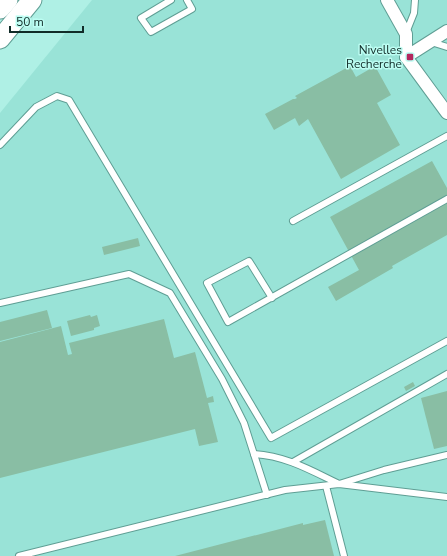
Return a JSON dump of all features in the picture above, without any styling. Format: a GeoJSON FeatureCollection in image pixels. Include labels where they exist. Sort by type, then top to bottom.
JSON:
{"type":"FeatureCollection","features":[{"type":"Feature","properties":{"kind":"highway"},"geometry":{"type":"LineString","coordinates":[[0,9],[8,0]]}},
{"type":"Feature","properties":{"kind":"highway"},"geometry":{"type":"LineString","coordinates":[[0,40],[32,0]]}},
{"type":"Feature","properties":{"kind":"street"},"geometry":{"type":"LineString","coordinates":[[387,0],[406,34],[406,57],[447,113]]}},
{"type":"Feature","properties":{"kind":"street"},"geometry":{"type":"LineString","coordinates":[[406,57],[447,30]]}},
{"type":"Feature","properties":{"kind":"lane"},"geometry":{"type":"LineString","coordinates":[[171,0],[141,18],[151,32],[192,9],[187,0]]}},
{"type":"Feature","properties":{"kind":"lane"},"geometry":{"type":"LineString","coordinates":[[406,34],[414,13],[415,0]]}},
{"type":"Feature","properties":{"kind":"lane"},"geometry":{"type":"LineString","coordinates":[[429,42],[447,47]]}},
{"type":"Feature","properties":{"kind":"lane"},"geometry":{"type":"LineString","coordinates":[[0,145],[36,107],[57,96],[69,100],[271,438],[447,341]]}},
{"type":"Feature","properties":{"kind":"lane"},"geometry":{"type":"LineString","coordinates":[[293,221],[447,136]]}},
{"type":"Feature","properties":{"kind":"lane"},"geometry":{"type":"LineString","coordinates":[[272,298],[249,261],[207,283],[228,322],[272,298],[447,199]]}},
{"type":"Feature","properties":{"kind":"lane"},"geometry":{"type":"LineString","coordinates":[[0,303],[129,274],[170,293],[222,379],[244,423],[267,495]]}},
{"type":"Feature","properties":{"kind":"lane"},"geometry":{"type":"LineString","coordinates":[[293,462],[447,374]]}},
{"type":"Feature","properties":{"kind":"lane"},"geometry":{"type":"LineString","coordinates":[[254,454],[273,455],[293,462],[339,484],[447,497]]}},
{"type":"Feature","properties":{"kind":"lane"},"geometry":{"type":"LineString","coordinates":[[18,556],[285,490],[339,484],[384,470],[447,455]]}},
{"type":"Feature","properties":{"kind":"lane"},"geometry":{"type":"LineString","coordinates":[[326,486],[344,556]]}},
{"type":"Feature","properties":{"kind":"shaded area"},"geometry":{"type":"Polygon","coordinates":[[[92,0],[447,0],[447,556],[0,556],[0,113],[92,0]]]}},
{"type":"Feature","properties":{"kind":"building"},"geometry":{"type":"Polygon","coordinates":[[[350,66],[356,77],[375,66],[391,95],[377,103],[400,145],[341,179],[308,119],[299,126],[295,118],[274,130],[265,114],[297,98],[295,96],[350,66]]]}},
{"type":"Feature","properties":{"kind":"building"},"geometry":{"type":"Polygon","coordinates":[[[432,161],[447,188],[447,235],[392,266],[393,268],[336,301],[328,287],[359,270],[330,217],[432,161]]]}},
{"type":"Feature","properties":{"kind":"building"},"geometry":{"type":"Polygon","coordinates":[[[138,238],[140,246],[104,255],[102,247],[138,238]]]}},
{"type":"Feature","properties":{"kind":"building"},"geometry":{"type":"Polygon","coordinates":[[[47,310],[52,328],[0,341],[0,322],[47,310]]]}},
{"type":"Feature","properties":{"kind":"building"},"geometry":{"type":"Polygon","coordinates":[[[90,315],[91,317],[97,315],[100,326],[94,328],[94,330],[71,336],[67,321],[90,315]]]}},
{"type":"Feature","properties":{"kind":"building"},"geometry":{"type":"Polygon","coordinates":[[[164,319],[174,358],[195,352],[207,398],[213,396],[214,402],[208,403],[218,442],[199,446],[195,429],[0,478],[0,342],[61,326],[68,355],[72,354],[69,343],[164,319]]]}},
{"type":"Feature","properties":{"kind":"building"},"geometry":{"type":"Polygon","coordinates":[[[413,382],[415,386],[406,391],[404,387],[413,382]]]}},
{"type":"Feature","properties":{"kind":"building"},"geometry":{"type":"Polygon","coordinates":[[[447,391],[447,446],[434,449],[421,398],[447,391]]]}},
{"type":"Feature","properties":{"kind":"building"},"geometry":{"type":"Polygon","coordinates":[[[325,520],[334,556],[175,556],[303,523],[303,525],[325,520]]]}},
{"type":"Feature","properties":{"kind":"place","name":"Nivelles Recherche"},"geometry":{"type":"Point","coordinates":[410,57]}}]}
